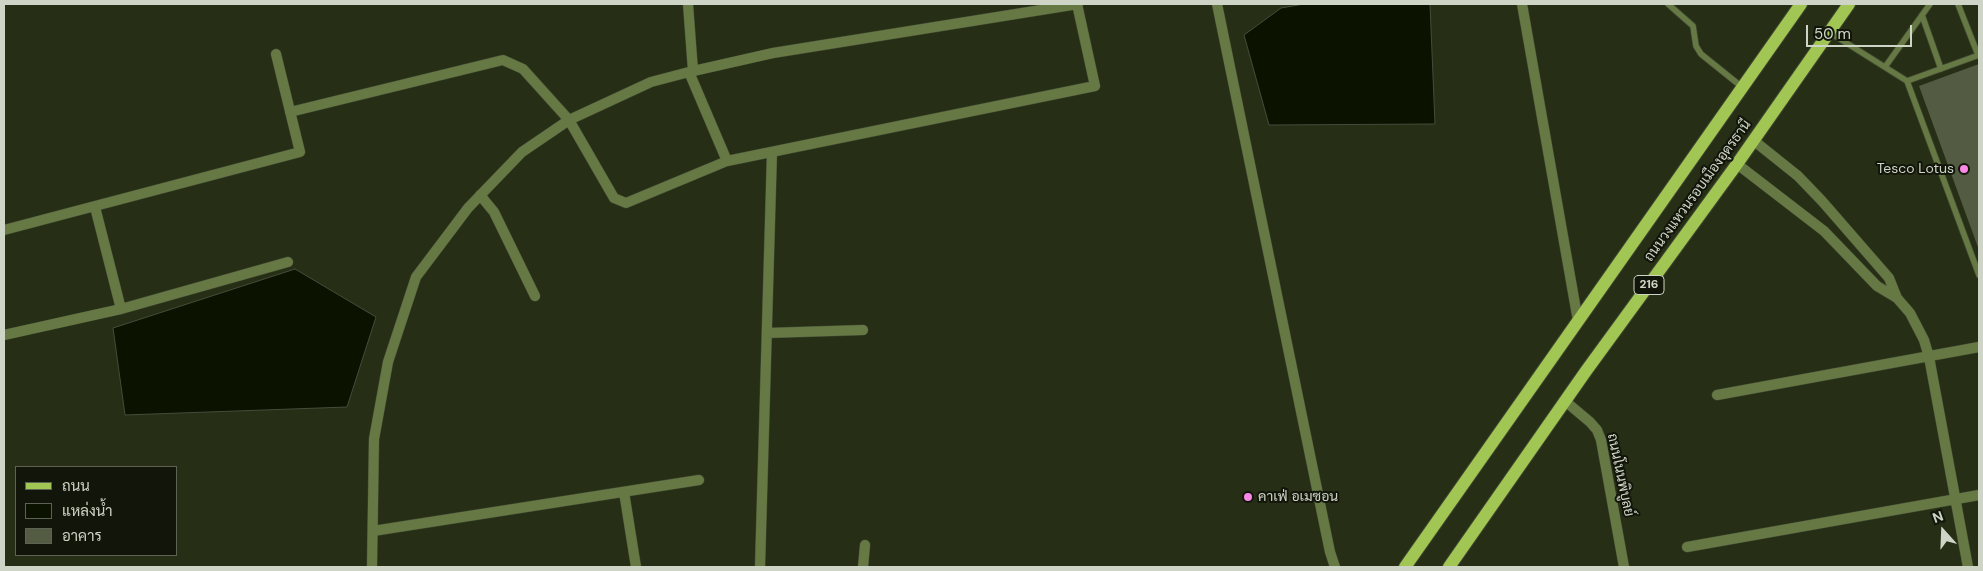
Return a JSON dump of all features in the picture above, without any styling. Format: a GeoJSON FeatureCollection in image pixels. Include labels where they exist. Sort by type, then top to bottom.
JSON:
{"type":"FeatureCollection","features":[{"type":"Feature","properties":{"kind":"main road","name":"ถนนวงแหวนรอบเมืองอุดรธานี"},"geometry":{"type":"LineString","coordinates":[[1405,567],[1801,4]]}},
{"type":"Feature","properties":{"kind":"main road","name":"ถนนวงแหวนรอบเมืองอุดรธานี"},"geometry":{"type":"LineString","coordinates":[[1449,567],[1565,401],[1737,164],[1849,4]]}},
{"type":"Feature","properties":{"kind":"street"},"geometry":{"type":"LineString","coordinates":[[688,4],[691,71],[727,161]]}},
{"type":"Feature","properties":{"kind":"street"},"geometry":{"type":"LineString","coordinates":[[290,112],[503,60],[523,69],[569,120],[614,198],[626,203],[727,161],[1095,86],[1077,4],[772,53],[691,71],[651,82],[569,120],[522,152],[480,195],[416,277],[388,362],[374,439],[372,567]]}},
{"type":"Feature","properties":{"kind":"street"},"geometry":{"type":"LineString","coordinates":[[1217,4],[1330,552],[1335,567]]}},
{"type":"Feature","properties":{"kind":"street"},"geometry":{"type":"LineString","coordinates":[[1522,4],[1578,321]]}},
{"type":"Feature","properties":{"kind":"street"},"geometry":{"type":"LineString","coordinates":[[4,230],[300,152],[276,54]]}},
{"type":"Feature","properties":{"kind":"street"},"geometry":{"type":"LineString","coordinates":[[1753,140],[1798,176],[1828,207],[1889,278],[1898,298],[1910,313],[1924,340],[1929,357],[1968,567]]}},
{"type":"Feature","properties":{"kind":"street"},"geometry":{"type":"LineString","coordinates":[[760,567],[772,152]]}},
{"type":"Feature","properties":{"kind":"street"},"geometry":{"type":"LineString","coordinates":[[1737,164],[1824,231],[1878,286],[1898,298]]}},
{"type":"Feature","properties":{"kind":"street"},"geometry":{"type":"LineString","coordinates":[[480,195],[494,212],[535,296]]}},
{"type":"Feature","properties":{"kind":"street"},"geometry":{"type":"LineString","coordinates":[[95,206],[121,309]]}},
{"type":"Feature","properties":{"kind":"street"},"geometry":{"type":"LineString","coordinates":[[4,335],[121,309],[288,262]]}},
{"type":"Feature","properties":{"kind":"street"},"geometry":{"type":"LineString","coordinates":[[767,333],[863,330]]}},
{"type":"Feature","properties":{"kind":"street"},"geometry":{"type":"LineString","coordinates":[[1717,395],[1979,347]]}},
{"type":"Feature","properties":{"kind":"street","name":"ถนนโนนพิบูลย์"},"geometry":{"type":"LineString","coordinates":[[1565,401],[1590,422],[1597,430],[1601,440],[1624,567]]}},
{"type":"Feature","properties":{"kind":"street"},"geometry":{"type":"LineString","coordinates":[[373,531],[699,480]]}},
{"type":"Feature","properties":{"kind":"street"},"geometry":{"type":"LineString","coordinates":[[624,492],[636,567]]}},
{"type":"Feature","properties":{"kind":"street"},"geometry":{"type":"LineString","coordinates":[[1687,547],[1979,495]]}},
{"type":"Feature","properties":{"kind":"street"},"geometry":{"type":"LineString","coordinates":[[863,567],[865,545]]}},
{"type":"Feature","properties":{"kind":"lane"},"geometry":{"type":"LineString","coordinates":[[1668,4],[1693,26],[1696,46],[1701,54],[1742,87]]}},
{"type":"Feature","properties":{"kind":"lane"},"geometry":{"type":"LineString","coordinates":[[1885,67],[1930,4]]}},
{"type":"Feature","properties":{"kind":"lane"},"geometry":{"type":"LineString","coordinates":[[1907,81],[1979,55],[1958,4]]}},
{"type":"Feature","properties":{"kind":"lane"},"geometry":{"type":"LineString","coordinates":[[1922,15],[1941,69]]}},
{"type":"Feature","properties":{"kind":"lane"},"geometry":{"type":"LineString","coordinates":[[1829,32],[1907,81],[1979,275]]}},
{"type":"Feature","properties":{"kind":"water"},"geometry":{"type":"Polygon","coordinates":[[[1304,4],[1430,4],[1435,124],[1269,125],[1244,35],[1281,8],[1304,4]]]}},
{"type":"Feature","properties":{"kind":"water"},"geometry":{"type":"Polygon","coordinates":[[[295,269],[376,317],[347,407],[125,415],[113,328],[295,269]]]}},
{"type":"Feature","properties":{"kind":"building","name":"Tesco Lotus"},"geometry":{"type":"Polygon","coordinates":[[[1979,64],[1979,250],[1919,86],[1979,64]]]}},
{"type":"Feature","properties":{"kind":"place","name":"Tesco Lotus"},"geometry":{"type":"Point","coordinates":[1964,169]}},
{"type":"Feature","properties":{"kind":"place","name":"คาเฟ่ อเมซอน"},"geometry":{"type":"Point","coordinates":[1248,497]}}]}
